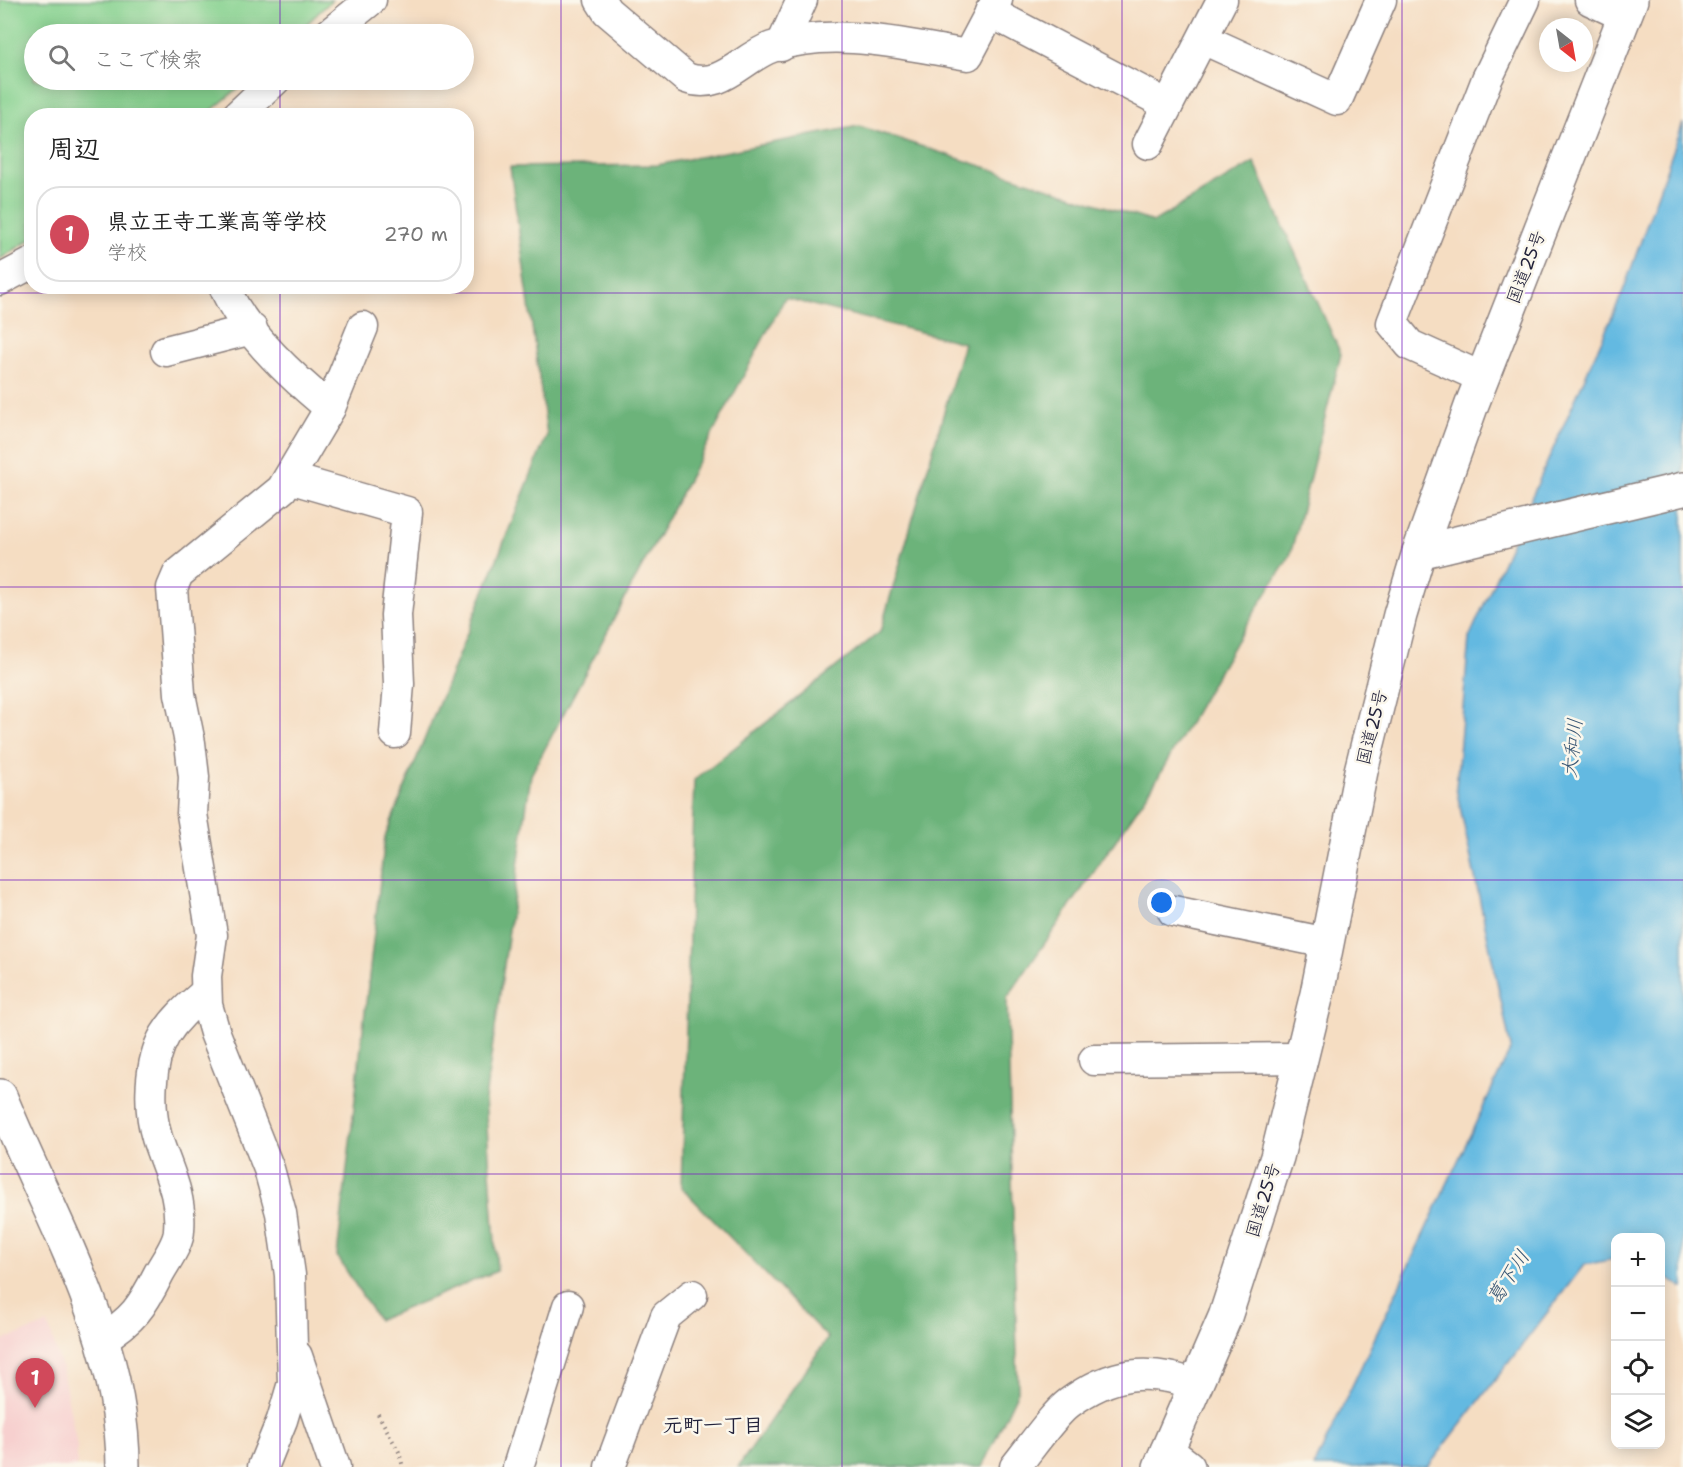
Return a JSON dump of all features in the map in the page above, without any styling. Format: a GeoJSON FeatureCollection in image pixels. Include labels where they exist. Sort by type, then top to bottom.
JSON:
{"type":"FeatureCollection","features":[{"type":"Feature","properties":{"kind":"main road","name":"国道25号"},"geometry":{"type":"LineString","coordinates":[[1172,1462],[1196,1385],[1224,1317],[1247,1251],[1276,1157],[1302,1058],[1361,771],[1400,615],[1419,552],[1483,378],[1628,8]]}},
{"type":"Feature","properties":{"kind":"main road"},"geometry":{"type":"LineString","coordinates":[[1419,552],[1683,489]]}},
{"type":"Feature","properties":{"kind":"main road"},"geometry":{"type":"LineString","coordinates":[[0,1096],[7,1130],[78,1275],[102,1339],[116,1394],[123,1442],[123,1467]]}},
{"type":"Feature","properties":{"kind":"street"},"geometry":{"type":"LineString","coordinates":[[342,24],[371,0]]}},
{"type":"Feature","properties":{"kind":"street"},"geometry":{"type":"LineString","coordinates":[[600,0],[607,11],[686,78],[700,83],[717,80],[772,47],[814,38],[838,37],[968,55],[993,6],[1168,105]]}},
{"type":"Feature","properties":{"kind":"street"},"geometry":{"type":"LineString","coordinates":[[781,46],[802,0]]}},
{"type":"Feature","properties":{"kind":"street"},"geometry":{"type":"LineString","coordinates":[[1148,144],[1222,0]]}},
{"type":"Feature","properties":{"kind":"street"},"geometry":{"type":"LineString","coordinates":[[1203,39],[1337,100],[1381,0]]}},
{"type":"Feature","properties":{"kind":"street"},"geometry":{"type":"LineString","coordinates":[[1483,378],[1410,345],[1392,323],[1487,79],[1525,0]]}},
{"type":"Feature","properties":{"kind":"street"},"geometry":{"type":"LineString","coordinates":[[1590,0],[1628,8]]}},
{"type":"Feature","properties":{"kind":"street"},"geometry":{"type":"LineString","coordinates":[[245,108],[264,90]]}},
{"type":"Feature","properties":{"kind":"street"},"geometry":{"type":"LineString","coordinates":[[0,280],[24,267]]}},
{"type":"Feature","properties":{"kind":"street"},"geometry":{"type":"LineString","coordinates":[[228,294],[233,306],[297,381],[330,408]]}},
{"type":"Feature","properties":{"kind":"street"},"geometry":{"type":"LineString","coordinates":[[262,1467],[293,1383],[294,1350],[290,1275],[281,1214],[269,1169],[215,1033],[207,1005],[206,992],[212,935],[192,814],[194,777],[180,694],[172,588],[178,574],[282,489],[330,408],[363,327]]}},
{"type":"Feature","properties":{"kind":"street"},"geometry":{"type":"LineString","coordinates":[[166,351],[252,329]]}},
{"type":"Feature","properties":{"kind":"street"},"geometry":{"type":"LineString","coordinates":[[289,478],[407,512],[396,615],[399,684],[395,733]]}},
{"type":"Feature","properties":{"kind":"street"},"geometry":{"type":"LineString","coordinates":[[1173,911],[1327,943]]}},
{"type":"Feature","properties":{"kind":"street"},"geometry":{"type":"LineString","coordinates":[[102,1339],[123,1326],[140,1310],[180,1233],[173,1177],[157,1137],[151,1107],[155,1066],[164,1036],[181,1013],[206,992]]}},
{"type":"Feature","properties":{"kind":"street"},"geometry":{"type":"LineString","coordinates":[[1094,1060],[1302,1058]]}},
{"type":"Feature","properties":{"kind":"street"},"geometry":{"type":"LineString","coordinates":[[610,1467],[666,1316],[692,1295]]}},
{"type":"Feature","properties":{"kind":"street"},"geometry":{"type":"LineString","coordinates":[[525,1462],[568,1306]]}},
{"type":"Feature","properties":{"kind":"street"},"geometry":{"type":"LineString","coordinates":[[294,1350],[335,1467]]}},
{"type":"Feature","properties":{"kind":"street"},"geometry":{"type":"LineString","coordinates":[[1015,1467],[1068,1403],[1117,1377],[1145,1373],[1169,1375],[1196,1385]]}},
{"type":"Feature","properties":{"kind":"path"},"geometry":{"type":"LineString","coordinates":[[378,1414],[399,1452],[403,1467]]}},
{"type":"Feature","properties":{"kind":"shaded area"},"geometry":{"type":"Polygon","coordinates":[[[48,1324],[62,1369],[77,1446],[77,1467],[0,1467],[0,1341],[48,1324]]]}},
{"type":"Feature","properties":{"kind":"green space"},"geometry":{"type":"Polygon","coordinates":[[[0,0],[332,0],[307,24],[24,24],[24,90],[236,90],[214,108],[24,108],[24,244],[0,259],[0,0]]]}},
{"type":"Feature","properties":{"kind":"green space"},"geometry":{"type":"Polygon","coordinates":[[[859,126],[1153,222],[1254,162],[1341,354],[1290,556],[1237,640],[1153,786],[1007,998],[1018,1391],[982,1467],[738,1467],[828,1338],[681,1187],[694,780],[880,632],[964,343],[785,298],[531,775],[485,1099],[497,1271],[378,1320],[337,1256],[385,837],[547,435],[510,167],[657,165],[859,126]]]}},
{"type":"Feature","properties":{"kind":"water"},"geometry":{"type":"Polygon","coordinates":[[[1683,123],[1683,1288],[1665,1276],[1665,1233],[1611,1233],[1611,1260],[1584,1265],[1428,1467],[1314,1467],[1511,1048],[1456,788],[1469,638],[1622,294],[1683,123]]]}},
{"type":"Feature","properties":{"kind":"place","name":"県立王寺工業高等学校"},"geometry":{"type":"Point","coordinates":[35,1408]}},
{"type":"Feature","properties":{"kind":"district","name":"元町一丁目"},"geometry":{"type":"Point","coordinates":[713,1425]}},
{"type":"Feature","properties":{"kind":"water label","name":"大和川"},"geometry":{"type":"Point","coordinates":[1572,748]}},
{"type":"Feature","properties":{"kind":"water label","name":"葛下川"},"geometry":{"type":"Point","coordinates":[1508,1277]}}]}
